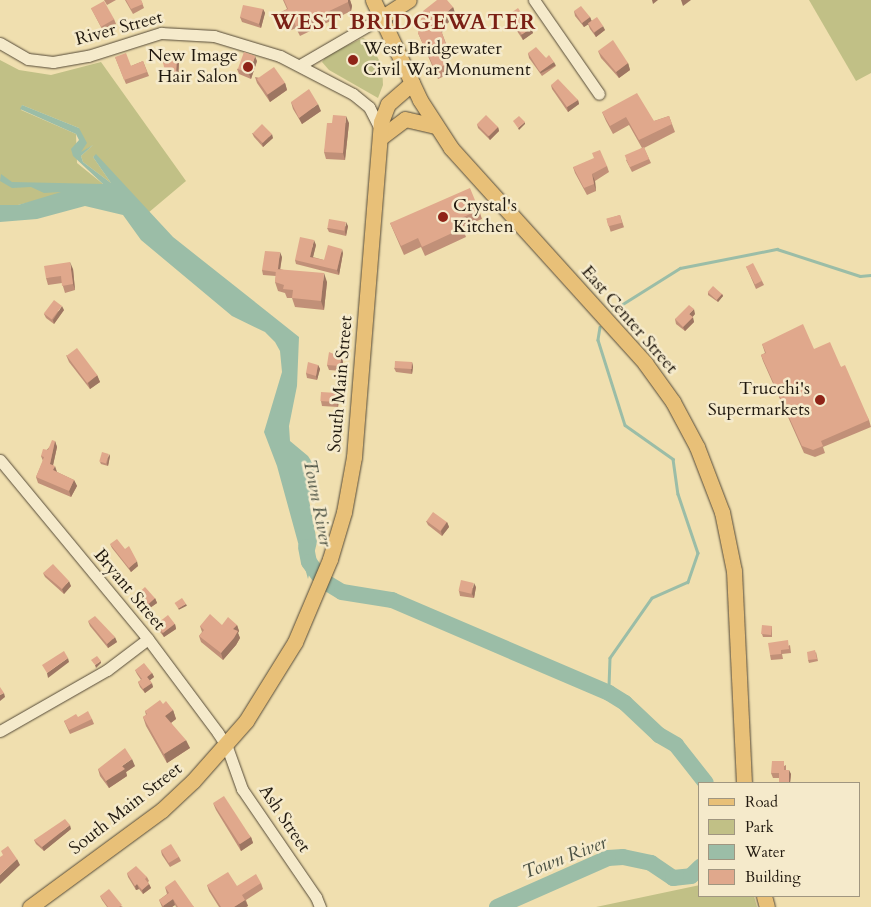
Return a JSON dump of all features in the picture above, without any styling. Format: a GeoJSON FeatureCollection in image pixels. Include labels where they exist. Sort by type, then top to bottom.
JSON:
{"type":"FeatureCollection","features":[{"type":"Feature","properties":{"kind":"main road","name":"East Center Street"},"geometry":{"type":"LineString","coordinates":[[372,0],[435,126],[468,170],[645,363],[673,402],[700,454],[722,512],[734,570],[744,782]]}},
{"type":"Feature","properties":{"kind":"main road"},"geometry":{"type":"LineString","coordinates":[[381,18],[409,0]]}},
{"type":"Feature","properties":{"kind":"main road","name":"South Main Street"},"geometry":{"type":"LineString","coordinates":[[30,907],[162,810],[226,746],[269,687],[315,597],[330,559],[344,512],[354,457],[380,134],[388,104],[412,83]]}},
{"type":"Feature","properties":{"kind":"main road"},"geometry":{"type":"LineString","coordinates":[[380,134],[392,125],[405,119],[435,126]]}},
{"type":"Feature","properties":{"kind":"street"},"geometry":{"type":"LineString","coordinates":[[534,0],[599,94]]}},
{"type":"Feature","properties":{"kind":"street"},"geometry":{"type":"LineString","coordinates":[[300,65],[381,18]]}},
{"type":"Feature","properties":{"kind":"street","name":"River Street"},"geometry":{"type":"LineString","coordinates":[[0,43],[16,54],[34,60],[65,62],[155,34],[185,32],[214,36],[280,56],[300,65],[361,100],[371,109],[380,134]]}},
{"type":"Feature","properties":{"kind":"street","name":"Bryant Street"},"geometry":{"type":"LineString","coordinates":[[0,460],[148,639],[226,746]]}},
{"type":"Feature","properties":{"kind":"street"},"geometry":{"type":"LineString","coordinates":[[0,731],[107,670],[148,639]]}},
{"type":"Feature","properties":{"kind":"street","name":"Ash Street"},"geometry":{"type":"LineString","coordinates":[[226,746],[242,789],[320,907]]}},
{"type":"Feature","properties":{"kind":"green space"},"geometry":{"type":"Polygon","coordinates":[[[809,0],[871,0],[871,73],[856,81],[809,0]]]}},
{"type":"Feature","properties":{"kind":"green space"},"geometry":{"type":"Polygon","coordinates":[[[363,38],[369,41],[382,66],[383,85],[378,98],[329,70],[322,62],[327,55],[363,38]]]}},
{"type":"Feature","properties":{"kind":"green space"},"geometry":{"type":"Polygon","coordinates":[[[0,60],[19,70],[51,75],[101,62],[186,181],[148,213],[96,155],[93,157],[111,183],[83,162],[81,156],[93,145],[81,153],[79,128],[22,105],[21,110],[76,134],[77,163],[103,184],[18,205],[0,205],[0,60]]]}},
{"type":"Feature","properties":{"kind":"green space"},"geometry":{"type":"Polygon","coordinates":[[[698,885],[698,897],[754,897],[757,907],[596,907],[698,885]]]}},
{"type":"Feature","properties":{"kind":"water"},"geometry":{"type":"Polygon","coordinates":[[[22,105],[79,128],[87,143],[81,152],[93,145],[81,156],[83,162],[111,183],[93,157],[96,154],[173,237],[299,337],[297,386],[289,426],[290,441],[308,456],[315,467],[309,500],[317,542],[308,579],[277,466],[264,432],[282,372],[280,351],[275,342],[265,332],[232,316],[141,240],[123,215],[85,206],[37,219],[0,222],[0,205],[18,205],[61,192],[44,193],[31,187],[12,188],[0,181],[1,174],[12,182],[103,184],[73,156],[71,149],[79,140],[76,134],[20,109],[22,105]]]}},
{"type":"Feature","properties":{"kind":"building"},"geometry":{"type":"Polygon","coordinates":[[[126,0],[141,0],[143,4],[131,9],[126,0]]]}},
{"type":"Feature","properties":{"kind":"building"},"geometry":{"type":"Polygon","coordinates":[[[284,0],[348,0],[348,2],[296,27],[293,19],[286,23],[281,12],[288,9],[284,0]]]}},
{"type":"Feature","properties":{"kind":"building"},"geometry":{"type":"Polygon","coordinates":[[[437,0],[447,0],[453,7],[440,18],[439,24],[446,45],[439,48],[445,65],[435,70],[418,33],[423,11],[437,0]]]}},
{"type":"Feature","properties":{"kind":"building"},"geometry":{"type":"Polygon","coordinates":[[[104,1],[114,19],[101,27],[91,8],[104,1]]]}},
{"type":"Feature","properties":{"kind":"building"},"geometry":{"type":"Polygon","coordinates":[[[243,5],[263,9],[259,24],[240,17],[243,5]]]}},
{"type":"Feature","properties":{"kind":"building"},"geometry":{"type":"Polygon","coordinates":[[[581,6],[590,17],[582,23],[574,11],[581,6]]]}},
{"type":"Feature","properties":{"kind":"building"},"geometry":{"type":"Polygon","coordinates":[[[518,8],[532,28],[522,35],[508,15],[518,8]]]}},
{"type":"Feature","properties":{"kind":"building"},"geometry":{"type":"Polygon","coordinates":[[[597,17],[603,26],[594,32],[588,23],[597,17]]]}},
{"type":"Feature","properties":{"kind":"building"},"geometry":{"type":"Polygon","coordinates":[[[613,40],[628,63],[616,72],[598,51],[613,40]]]}},
{"type":"Feature","properties":{"kind":"building"},"geometry":{"type":"Polygon","coordinates":[[[536,47],[546,58],[549,55],[554,62],[540,72],[528,53],[536,47]]]}},
{"type":"Feature","properties":{"kind":"building"},"geometry":{"type":"Polygon","coordinates":[[[244,52],[255,56],[249,73],[238,69],[244,52]]]}},
{"type":"Feature","properties":{"kind":"building"},"geometry":{"type":"Polygon","coordinates":[[[126,53],[131,66],[143,61],[147,72],[124,80],[115,57],[126,53]]]}},
{"type":"Feature","properties":{"kind":"building"},"geometry":{"type":"Polygon","coordinates":[[[177,57],[176,75],[167,78],[162,59],[177,57]]]}},
{"type":"Feature","properties":{"kind":"building"},"geometry":{"type":"Polygon","coordinates":[[[274,67],[285,83],[268,95],[257,79],[274,67]]]}},
{"type":"Feature","properties":{"kind":"building"},"geometry":{"type":"Polygon","coordinates":[[[558,79],[578,100],[567,107],[551,85],[558,79]]]}},
{"type":"Feature","properties":{"kind":"building"},"geometry":{"type":"Polygon","coordinates":[[[309,89],[318,104],[299,118],[291,102],[309,89]]]}},
{"type":"Feature","properties":{"kind":"building"},"geometry":{"type":"Polygon","coordinates":[[[637,93],[654,121],[669,116],[672,124],[639,140],[626,117],[610,126],[602,112],[637,93]]]}},
{"type":"Feature","properties":{"kind":"building"},"geometry":{"type":"Polygon","coordinates":[[[333,115],[346,116],[343,153],[324,152],[327,123],[332,123],[333,115]]]}},
{"type":"Feature","properties":{"kind":"building"},"geometry":{"type":"Polygon","coordinates":[[[486,115],[498,127],[489,136],[477,124],[486,115]]]}},
{"type":"Feature","properties":{"kind":"building"},"geometry":{"type":"Polygon","coordinates":[[[519,116],[525,122],[518,128],[513,121],[519,116]]]}},
{"type":"Feature","properties":{"kind":"building"},"geometry":{"type":"Polygon","coordinates":[[[262,124],[272,134],[263,143],[253,133],[262,124]]]}},
{"type":"Feature","properties":{"kind":"building"},"geometry":{"type":"Polygon","coordinates":[[[644,147],[649,159],[630,167],[625,155],[644,147]]]}},
{"type":"Feature","properties":{"kind":"building"},"geometry":{"type":"Polygon","coordinates":[[[600,150],[607,166],[592,174],[594,184],[584,188],[573,167],[594,158],[592,153],[600,150]]]}},
{"type":"Feature","properties":{"kind":"building"},"geometry":{"type":"Polygon","coordinates":[[[470,188],[479,210],[459,219],[463,228],[422,247],[418,238],[401,246],[390,223],[470,188]]]}},
{"type":"Feature","properties":{"kind":"building"},"geometry":{"type":"Polygon","coordinates":[[[620,215],[622,223],[608,226],[606,218],[620,215]]]}},
{"type":"Feature","properties":{"kind":"building"},"geometry":{"type":"Polygon","coordinates":[[[329,219],[346,222],[344,231],[327,228],[329,219]]]}},
{"type":"Feature","properties":{"kind":"building"},"geometry":{"type":"Polygon","coordinates":[[[300,237],[314,240],[310,257],[324,260],[328,245],[342,249],[337,270],[295,260],[300,237]]]}},
{"type":"Feature","properties":{"kind":"building"},"geometry":{"type":"Polygon","coordinates":[[[265,251],[280,252],[276,272],[262,270],[265,251]]]}},
{"type":"Feature","properties":{"kind":"building"},"geometry":{"type":"Polygon","coordinates":[[[70,262],[73,284],[62,286],[61,276],[46,278],[44,266],[70,262]]]}},
{"type":"Feature","properties":{"kind":"building"},"geometry":{"type":"Polygon","coordinates":[[[753,263],[762,281],[755,284],[746,267],[753,263]]]}},
{"type":"Feature","properties":{"kind":"building"},"geometry":{"type":"Polygon","coordinates":[[[276,269],[324,273],[321,301],[292,298],[293,290],[283,289],[284,285],[275,282],[276,269]]]}},
{"type":"Feature","properties":{"kind":"building"},"geometry":{"type":"Polygon","coordinates":[[[713,286],[722,294],[717,300],[708,292],[713,286]]]}},
{"type":"Feature","properties":{"kind":"building"},"geometry":{"type":"Polygon","coordinates":[[[54,300],[62,306],[52,320],[44,314],[54,300]]]}},
{"type":"Feature","properties":{"kind":"building"},"geometry":{"type":"Polygon","coordinates":[[[689,305],[694,309],[689,314],[693,317],[683,327],[675,319],[689,305]]]}},
{"type":"Feature","properties":{"kind":"building","name":"Trucchi's Supermarkets"},"geometry":{"type":"Polygon","coordinates":[[[803,324],[814,349],[830,342],[841,367],[845,365],[869,420],[821,441],[823,446],[813,450],[802,446],[761,355],[766,353],[762,344],[803,324]]]}},
{"type":"Feature","properties":{"kind":"building"},"geometry":{"type":"Polygon","coordinates":[[[77,348],[97,375],[87,383],[67,356],[77,348]]]}},
{"type":"Feature","properties":{"kind":"building"},"geometry":{"type":"Polygon","coordinates":[[[329,352],[341,357],[340,366],[327,365],[329,352]]]}},
{"type":"Feature","properties":{"kind":"building"},"geometry":{"type":"Polygon","coordinates":[[[395,361],[412,362],[412,369],[395,368],[395,361]]]}},
{"type":"Feature","properties":{"kind":"building"},"geometry":{"type":"Polygon","coordinates":[[[308,362],[318,365],[316,376],[306,373],[308,362]]]}},
{"type":"Feature","properties":{"kind":"building"},"geometry":{"type":"Polygon","coordinates":[[[321,392],[337,393],[336,402],[320,401],[321,392]]]}},
{"type":"Feature","properties":{"kind":"building"},"geometry":{"type":"Polygon","coordinates":[[[52,440],[55,441],[50,464],[55,466],[53,470],[74,480],[69,491],[36,477],[44,457],[41,456],[43,449],[48,450],[52,440]]]}},
{"type":"Feature","properties":{"kind":"building"},"geometry":{"type":"Polygon","coordinates":[[[102,452],[109,454],[106,464],[99,462],[102,452]]]}},
{"type":"Feature","properties":{"kind":"building"},"geometry":{"type":"Polygon","coordinates":[[[433,512],[447,522],[440,531],[427,521],[433,512]]]}},
{"type":"Feature","properties":{"kind":"building"},"geometry":{"type":"Polygon","coordinates":[[[117,539],[125,549],[129,546],[137,561],[129,568],[110,544],[117,539]]]}},
{"type":"Feature","properties":{"kind":"building"},"geometry":{"type":"Polygon","coordinates":[[[53,564],[69,581],[62,589],[43,573],[53,564]]]}},
{"type":"Feature","properties":{"kind":"building"},"geometry":{"type":"Polygon","coordinates":[[[461,580],[474,583],[471,594],[459,591],[461,580]]]}},
{"type":"Feature","properties":{"kind":"building"},"geometry":{"type":"Polygon","coordinates":[[[145,587],[155,598],[143,609],[133,598],[145,587]]]}},
{"type":"Feature","properties":{"kind":"building"},"geometry":{"type":"Polygon","coordinates":[[[182,598],[186,604],[178,609],[175,603],[182,598]]]}},
{"type":"Feature","properties":{"kind":"building"},"geometry":{"type":"Polygon","coordinates":[[[210,614],[222,625],[228,617],[237,625],[233,629],[238,631],[234,638],[221,653],[199,636],[204,630],[200,626],[210,614]]]}},
{"type":"Feature","properties":{"kind":"building"},"geometry":{"type":"Polygon","coordinates":[[[168,615],[175,624],[163,633],[156,624],[168,615]]]}},
{"type":"Feature","properties":{"kind":"building"},"geometry":{"type":"Polygon","coordinates":[[[95,616],[115,637],[107,644],[88,621],[95,616]]]}},
{"type":"Feature","properties":{"kind":"building"},"geometry":{"type":"Polygon","coordinates":[[[762,625],[772,626],[771,635],[761,634],[762,625]]]}},
{"type":"Feature","properties":{"kind":"building"},"geometry":{"type":"Polygon","coordinates":[[[788,640],[789,649],[781,650],[781,654],[770,655],[768,643],[788,640]]]}},
{"type":"Feature","properties":{"kind":"building"},"geometry":{"type":"Polygon","coordinates":[[[815,650],[817,659],[808,660],[807,652],[815,650]]]}},
{"type":"Feature","properties":{"kind":"building"},"geometry":{"type":"Polygon","coordinates":[[[64,651],[68,658],[47,673],[42,665],[64,651]]]}},
{"type":"Feature","properties":{"kind":"building"},"geometry":{"type":"Polygon","coordinates":[[[97,656],[101,661],[95,665],[91,660],[97,656]]]}},
{"type":"Feature","properties":{"kind":"building"},"geometry":{"type":"Polygon","coordinates":[[[144,663],[152,673],[147,677],[152,683],[143,689],[138,682],[142,679],[135,670],[144,663]]]}},
{"type":"Feature","properties":{"kind":"building"},"geometry":{"type":"Polygon","coordinates":[[[0,687],[4,693],[0,695],[0,687]]]}},
{"type":"Feature","properties":{"kind":"building"},"geometry":{"type":"Polygon","coordinates":[[[160,700],[163,704],[166,701],[173,710],[165,716],[186,740],[164,754],[143,717],[147,714],[145,711],[160,700]]]}},
{"type":"Feature","properties":{"kind":"building"},"geometry":{"type":"Polygon","coordinates":[[[88,711],[92,719],[69,730],[64,721],[76,714],[78,717],[88,711]]]}},
{"type":"Feature","properties":{"kind":"building"},"geometry":{"type":"Polygon","coordinates":[[[125,748],[132,759],[122,766],[125,769],[106,781],[98,769],[125,748]]]}},
{"type":"Feature","properties":{"kind":"building"},"geometry":{"type":"Polygon","coordinates":[[[772,761],[784,761],[784,770],[789,770],[789,782],[779,782],[779,773],[771,773],[772,761]]]}},
{"type":"Feature","properties":{"kind":"building"},"geometry":{"type":"Polygon","coordinates":[[[224,796],[251,837],[240,844],[213,803],[224,796]]]}},
{"type":"Feature","properties":{"kind":"building"},"geometry":{"type":"Polygon","coordinates":[[[65,819],[70,825],[42,847],[34,840],[65,819]]]}},
{"type":"Feature","properties":{"kind":"building"},"geometry":{"type":"Polygon","coordinates":[[[171,844],[179,857],[169,863],[161,850],[171,844]]]}},
{"type":"Feature","properties":{"kind":"building"},"geometry":{"type":"Polygon","coordinates":[[[8,846],[17,859],[0,875],[0,857],[3,855],[1,851],[8,846]]]}},
{"type":"Feature","properties":{"kind":"building"},"geometry":{"type":"Polygon","coordinates":[[[136,866],[147,877],[145,879],[149,884],[142,890],[137,884],[135,886],[127,873],[136,866]]]}},
{"type":"Feature","properties":{"kind":"building"},"geometry":{"type":"Polygon","coordinates":[[[228,872],[237,886],[256,874],[261,883],[242,895],[245,900],[234,907],[221,907],[207,885],[228,872]]]}},
{"type":"Feature","properties":{"kind":"building"},"geometry":{"type":"Polygon","coordinates":[[[175,880],[194,907],[178,907],[173,899],[163,906],[159,900],[169,893],[165,887],[175,880]]]}},
{"type":"Feature","properties":{"kind":"building"},"geometry":{"type":"Polygon","coordinates":[[[109,889],[122,905],[119,907],[108,907],[100,896],[109,889]]]}},
{"type":"Feature","properties":{"kind":"waterway"},"geometry":{"type":"LineString","coordinates":[[613,310],[680,268],[777,249],[860,276],[871,275]]}},
{"type":"Feature","properties":{"kind":"waterway"},"geometry":{"type":"LineString","coordinates":[[600,327],[598,340],[625,425],[673,459],[678,494],[698,553],[688,582],[652,598],[610,658],[609,693]]}},
{"type":"Feature","properties":{"kind":"waterway","name":"Town River"},"geometry":{"type":"LineString","coordinates":[[306,547],[309,562],[322,580],[342,592],[392,600],[609,693],[625,703],[659,735],[676,745],[705,782]]}},
{"type":"Feature","properties":{"kind":"waterway","name":"Town River"},"geometry":{"type":"LineString","coordinates":[[497,907],[608,858],[623,857],[651,863],[673,878],[691,876],[698,869]]}},
{"type":"Feature","properties":{"kind":"place","name":"West Bridgewater Civil War Monument"},"geometry":{"type":"Point","coordinates":[353,60]}},
{"type":"Feature","properties":{"kind":"place","name":"New Image Hair Salon"},"geometry":{"type":"Point","coordinates":[248,67]}},
{"type":"Feature","properties":{"kind":"place","name":"Crystal's Kitchen"},"geometry":{"type":"Point","coordinates":[443,217]}},
{"type":"Feature","properties":{"kind":"place","name":"Trucchi's Supermarkets"},"geometry":{"type":"Point","coordinates":[820,400]}},
{"type":"Feature","properties":{"kind":"district","name":"WEST BRIDGEWATER"},"geometry":{"type":"Point","coordinates":[404,23]}}]}
